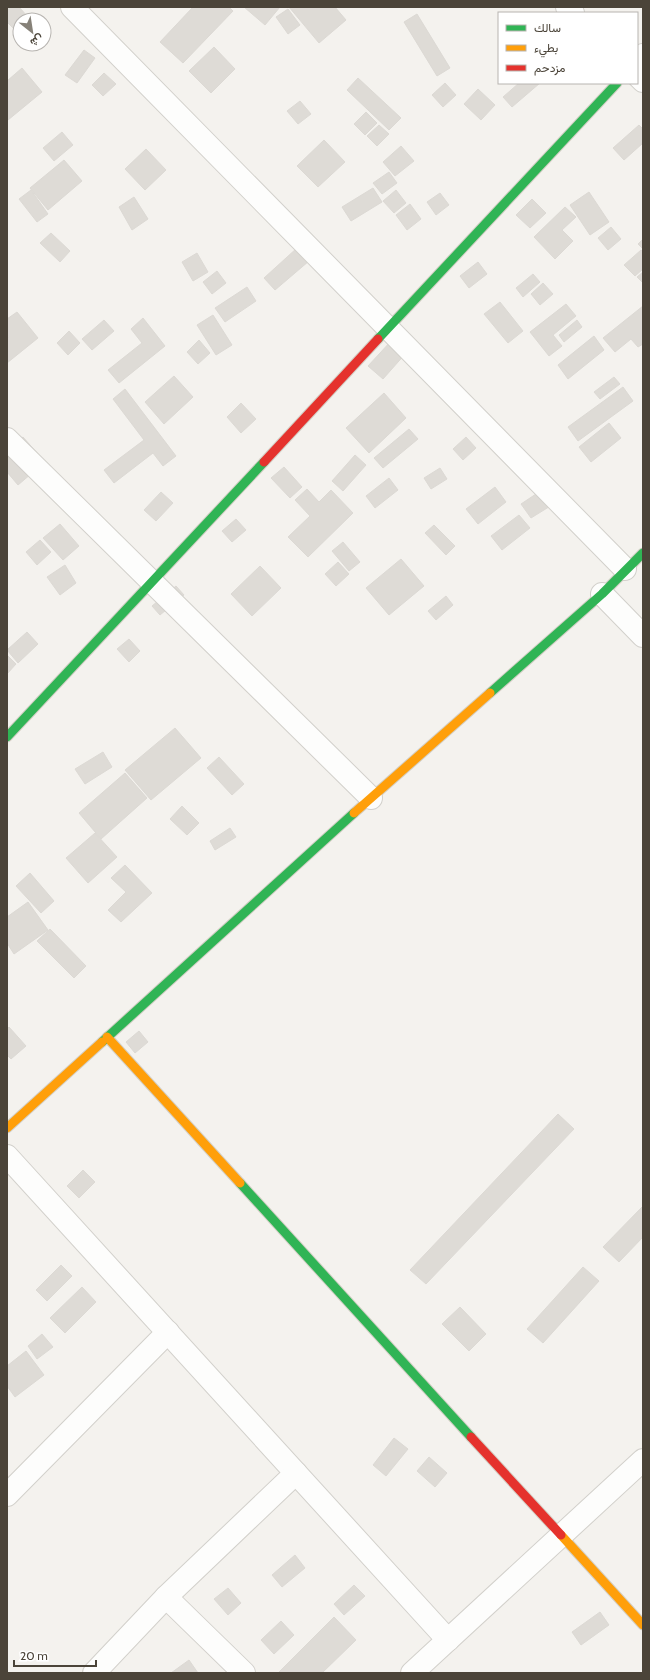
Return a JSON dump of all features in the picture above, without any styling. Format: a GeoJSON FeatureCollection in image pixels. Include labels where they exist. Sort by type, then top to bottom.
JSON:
{"type":"FeatureCollection","features":[{"type":"Feature","properties":{"kind":"street"},"geometry":{"type":"LineString","coordinates":[[72,7],[625,569]]}},
{"type":"Feature","properties":{"kind":"street"},"geometry":{"type":"LineString","coordinates":[[7,737],[616,84]]}},
{"type":"Feature","properties":{"kind":"street"},"geometry":{"type":"LineString","coordinates":[[7,439],[371,798]]}},
{"type":"Feature","properties":{"kind":"street"},"geometry":{"type":"LineString","coordinates":[[7,1128],[371,798],[602,594],[625,569],[643,553]]}},
{"type":"Feature","properties":{"kind":"street"},"geometry":{"type":"LineString","coordinates":[[602,594],[643,636]]}},
{"type":"Feature","properties":{"kind":"street"},"geometry":{"type":"LineString","coordinates":[[107,1037],[643,1625]]}},
{"type":"Feature","properties":{"kind":"street"},"geometry":{"type":"LineString","coordinates":[[7,1156],[448,1640]]}},
{"type":"Feature","properties":{"kind":"street"},"geometry":{"type":"LineString","coordinates":[[7,1495],[168,1332]]}},
{"type":"Feature","properties":{"kind":"street"},"geometry":{"type":"LineString","coordinates":[[412,1673],[643,1460]]}},
{"type":"Feature","properties":{"kind":"street"},"geometry":{"type":"LineString","coordinates":[[94,1673],[166,1597],[296,1473]]}},
{"type":"Feature","properties":{"kind":"street"},"geometry":{"type":"LineString","coordinates":[[166,1597],[244,1673]]}},
{"type":"Feature","properties":{"kind":"building"},"geometry":{"type":"Polygon","coordinates":[[[7,7],[19,7],[24,12],[12,12],[12,27],[7,22],[7,7]]]}},
{"type":"Feature","properties":{"kind":"building"},"geometry":{"type":"Polygon","coordinates":[[[193,7],[229,7],[233,11],[183,63],[160,42],[193,7]]]}},
{"type":"Feature","properties":{"kind":"building"},"geometry":{"type":"Polygon","coordinates":[[[244,7],[280,7],[265,25],[244,7]]]}},
{"type":"Feature","properties":{"kind":"building"},"geometry":{"type":"Polygon","coordinates":[[[289,7],[335,7],[346,20],[319,43],[289,7]]]}},
{"type":"Feature","properties":{"kind":"building"},"geometry":{"type":"Polygon","coordinates":[[[288,9],[300,25],[288,34],[276,17],[288,9]]]}},
{"type":"Feature","properties":{"kind":"building"},"geometry":{"type":"Polygon","coordinates":[[[417,14],[450,68],[437,76],[404,22],[417,14]]]}},
{"type":"Feature","properties":{"kind":"building"},"geometry":{"type":"Polygon","coordinates":[[[214,47],[235,69],[211,93],[189,71],[214,47]]]}},
{"type":"Feature","properties":{"kind":"building"},"geometry":{"type":"Polygon","coordinates":[[[84,50],[95,58],[77,83],[65,75],[84,50]]]}},
{"type":"Feature","properties":{"kind":"building"},"geometry":{"type":"Polygon","coordinates":[[[22,68],[42,92],[8,120],[7,81],[22,68]]]}},
{"type":"Feature","properties":{"kind":"building"},"geometry":{"type":"Polygon","coordinates":[[[104,73],[116,84],[103,96],[92,85],[104,73]]]}},
{"type":"Feature","properties":{"kind":"building"},"geometry":{"type":"Polygon","coordinates":[[[358,78],[401,118],[389,130],[347,90],[358,78]]]}},
{"type":"Feature","properties":{"kind":"building"},"geometry":{"type":"Polygon","coordinates":[[[445,83],[456,95],[443,107],[432,95],[445,83]]]}},
{"type":"Feature","properties":{"kind":"building"},"geometry":{"type":"Polygon","coordinates":[[[518,84],[539,84],[512,107],[503,97],[518,84]]]}},
{"type":"Feature","properties":{"kind":"building"},"geometry":{"type":"Polygon","coordinates":[[[478,89],[495,105],[481,120],[464,104],[478,89]]]}},
{"type":"Feature","properties":{"kind":"building"},"geometry":{"type":"Polygon","coordinates":[[[300,101],[311,114],[298,124],[287,111],[300,101]]]}},
{"type":"Feature","properties":{"kind":"building"},"geometry":{"type":"Polygon","coordinates":[[[366,112],[377,123],[365,135],[354,124],[366,112]]]}},
{"type":"Feature","properties":{"kind":"building"},"geometry":{"type":"Polygon","coordinates":[[[379,125],[389,134],[377,146],[367,136],[379,125]]]}},
{"type":"Feature","properties":{"kind":"building"},"geometry":{"type":"Polygon","coordinates":[[[639,125],[643,129],[643,143],[624,160],[613,148],[639,125]]]}},
{"type":"Feature","properties":{"kind":"building"},"geometry":{"type":"Polygon","coordinates":[[[62,132],[73,145],[54,161],[43,148],[62,132]]]}},
{"type":"Feature","properties":{"kind":"building"},"geometry":{"type":"Polygon","coordinates":[[[324,140],[345,162],[318,187],[297,166],[324,140]]]}},
{"type":"Feature","properties":{"kind":"building"},"geometry":{"type":"Polygon","coordinates":[[[401,146],[414,161],[395,176],[383,162],[401,146]]]}},
{"type":"Feature","properties":{"kind":"building"},"geometry":{"type":"Polygon","coordinates":[[[146,149],[166,170],[145,190],[125,169],[146,149]]]}},
{"type":"Feature","properties":{"kind":"building"},"geometry":{"type":"Polygon","coordinates":[[[64,160],[82,181],[48,210],[30,188],[64,160]]]}},
{"type":"Feature","properties":{"kind":"building"},"geometry":{"type":"Polygon","coordinates":[[[389,172],[397,183],[382,194],[373,183],[389,172]]]}},
{"type":"Feature","properties":{"kind":"building"},"geometry":{"type":"Polygon","coordinates":[[[373,188],[382,202],[351,221],[342,207],[373,188]]]}},
{"type":"Feature","properties":{"kind":"building"},"geometry":{"type":"Polygon","coordinates":[[[31,190],[48,214],[37,222],[19,199],[31,190]]]}},
{"type":"Feature","properties":{"kind":"building"},"geometry":{"type":"Polygon","coordinates":[[[396,190],[406,203],[394,213],[383,201],[396,190]]]}},
{"type":"Feature","properties":{"kind":"building"},"geometry":{"type":"Polygon","coordinates":[[[589,192],[609,222],[590,235],[570,205],[589,192]]]}},
{"type":"Feature","properties":{"kind":"building"},"geometry":{"type":"Polygon","coordinates":[[[440,193],[449,205],[436,215],[427,202],[440,193]]]}},
{"type":"Feature","properties":{"kind":"building"},"geometry":{"type":"Polygon","coordinates":[[[134,197],[148,219],[132,230],[119,207],[134,197]]]}},
{"type":"Feature","properties":{"kind":"building"},"geometry":{"type":"Polygon","coordinates":[[[532,199],[546,213],[530,228],[516,215],[532,199]]]}},
{"type":"Feature","properties":{"kind":"building"},"geometry":{"type":"Polygon","coordinates":[[[410,204],[421,219],[407,230],[396,215],[410,204]]]}},
{"type":"Feature","properties":{"kind":"building"},"geometry":{"type":"Polygon","coordinates":[[[565,207],[576,217],[562,230],[573,241],[555,259],[534,237],[565,207]]]}},
{"type":"Feature","properties":{"kind":"building"},"geometry":{"type":"Polygon","coordinates":[[[611,227],[621,239],[608,250],[598,238],[611,227]]]}},
{"type":"Feature","properties":{"kind":"building"},"geometry":{"type":"Polygon","coordinates":[[[51,233],[70,251],[60,262],[40,243],[51,233]]]}},
{"type":"Feature","properties":{"kind":"building"},"geometry":{"type":"Polygon","coordinates":[[[643,239],[643,249],[638,244],[643,239]]]}},
{"type":"Feature","properties":{"kind":"building"},"geometry":{"type":"Polygon","coordinates":[[[297,248],[309,261],[275,290],[264,278],[297,248]]]}},
{"type":"Feature","properties":{"kind":"building"},"geometry":{"type":"Polygon","coordinates":[[[641,250],[643,252],[643,269],[635,276],[624,265],[641,250]]]}},
{"type":"Feature","properties":{"kind":"building"},"geometry":{"type":"Polygon","coordinates":[[[197,253],[208,272],[193,281],[182,262],[197,253]]]}},
{"type":"Feature","properties":{"kind":"building"},"geometry":{"type":"Polygon","coordinates":[[[478,262],[487,274],[469,288],[460,276],[478,262]]]}},
{"type":"Feature","properties":{"kind":"building"},"geometry":{"type":"Polygon","coordinates":[[[217,271],[226,283],[212,294],[203,282],[217,271]]]}},
{"type":"Feature","properties":{"kind":"building"},"geometry":{"type":"Polygon","coordinates":[[[643,272],[643,283],[637,277],[643,272]]]}},
{"type":"Feature","properties":{"kind":"building"},"geometry":{"type":"Polygon","coordinates":[[[533,274],[540,282],[523,297],[516,288],[533,274]]]}},
{"type":"Feature","properties":{"kind":"building"},"geometry":{"type":"Polygon","coordinates":[[[543,283],[553,294],[540,305],[531,294],[543,283]]]}},
{"type":"Feature","properties":{"kind":"building"},"geometry":{"type":"Polygon","coordinates":[[[247,287],[256,301],[225,322],[215,308],[247,287]]]}},
{"type":"Feature","properties":{"kind":"building"},"geometry":{"type":"Polygon","coordinates":[[[500,302],[523,331],[508,343],[484,314],[500,302]]]}},
{"type":"Feature","properties":{"kind":"building"},"geometry":{"type":"Polygon","coordinates":[[[566,304],[576,316],[553,335],[562,346],[549,356],[530,332],[566,304]]]}},
{"type":"Feature","properties":{"kind":"building"},"geometry":{"type":"Polygon","coordinates":[[[643,306],[643,344],[638,347],[631,339],[615,352],[603,338],[643,306]]]}},
{"type":"Feature","properties":{"kind":"building"},"geometry":{"type":"Polygon","coordinates":[[[17,312],[38,338],[7,363],[7,339],[9,337],[7,334],[7,319],[17,312]]]}},
{"type":"Feature","properties":{"kind":"building"},"geometry":{"type":"Polygon","coordinates":[[[213,315],[232,345],[216,355],[197,325],[213,315]]]}},
{"type":"Feature","properties":{"kind":"building"},"geometry":{"type":"Polygon","coordinates":[[[143,318],[165,346],[119,383],[108,370],[142,343],[131,329],[143,318]]]}},
{"type":"Feature","properties":{"kind":"building"},"geometry":{"type":"Polygon","coordinates":[[[104,320],[114,331],[92,350],[82,339],[104,320]]]}},
{"type":"Feature","properties":{"kind":"building"},"geometry":{"type":"Polygon","coordinates":[[[577,320],[582,327],[564,342],[559,335],[577,320]]]}},
{"type":"Feature","properties":{"kind":"building"},"geometry":{"type":"Polygon","coordinates":[[[69,331],[80,343],[68,355],[57,343],[69,331]]]}},
{"type":"Feature","properties":{"kind":"building"},"geometry":{"type":"Polygon","coordinates":[[[594,336],[604,350],[568,379],[558,365],[594,336]]]}},
{"type":"Feature","properties":{"kind":"building"},"geometry":{"type":"Polygon","coordinates":[[[199,340],[210,353],[198,364],[187,352],[199,340]]]}},
{"type":"Feature","properties":{"kind":"building"},"geometry":{"type":"Polygon","coordinates":[[[392,340],[406,353],[383,379],[368,366],[392,340]]]}},
{"type":"Feature","properties":{"kind":"building"},"geometry":{"type":"Polygon","coordinates":[[[174,376],[193,397],[164,424],[145,402],[174,376]]]}},
{"type":"Feature","properties":{"kind":"building"},"geometry":{"type":"Polygon","coordinates":[[[614,377],[620,384],[600,399],[594,392],[614,377]]]}},
{"type":"Feature","properties":{"kind":"building"},"geometry":{"type":"Polygon","coordinates":[[[623,387],[633,401],[578,441],[568,427],[623,387]]]}},
{"type":"Feature","properties":{"kind":"building"},"geometry":{"type":"Polygon","coordinates":[[[125,389],[176,456],[163,466],[153,453],[114,483],[104,470],[144,440],[113,399],[125,389]]]}},
{"type":"Feature","properties":{"kind":"building"},"geometry":{"type":"Polygon","coordinates":[[[384,393],[406,418],[369,453],[346,428],[384,393]]]}},
{"type":"Feature","properties":{"kind":"building"},"geometry":{"type":"Polygon","coordinates":[[[241,403],[256,419],[241,433],[227,417],[241,403]]]}},
{"type":"Feature","properties":{"kind":"building"},"geometry":{"type":"Polygon","coordinates":[[[609,423],[621,438],[591,462],[579,447],[609,423]]]}},
{"type":"Feature","properties":{"kind":"building"},"geometry":{"type":"Polygon","coordinates":[[[409,429],[418,439],[383,468],[374,458],[409,429]]]}},
{"type":"Feature","properties":{"kind":"building"},"geometry":{"type":"Polygon","coordinates":[[[23,437],[45,462],[18,485],[7,472],[7,450],[23,437]]]}},
{"type":"Feature","properties":{"kind":"building"},"geometry":{"type":"Polygon","coordinates":[[[466,437],[476,448],[463,460],[453,449],[466,437]]]}},
{"type":"Feature","properties":{"kind":"building"},"geometry":{"type":"Polygon","coordinates":[[[355,455],[366,465],[343,491],[332,481],[355,455]]]}},
{"type":"Feature","properties":{"kind":"building"},"geometry":{"type":"Polygon","coordinates":[[[284,467],[302,487],[290,498],[271,478],[284,467]]]}},
{"type":"Feature","properties":{"kind":"building"},"geometry":{"type":"Polygon","coordinates":[[[440,468],[447,479],[431,489],[424,478],[440,468]]]}},
{"type":"Feature","properties":{"kind":"building"},"geometry":{"type":"Polygon","coordinates":[[[389,478],[398,490],[375,508],[366,496],[389,478]]]}},
{"type":"Feature","properties":{"kind":"building"},"geometry":{"type":"Polygon","coordinates":[[[495,487],[506,502],[478,524],[466,509],[495,487]]]}},
{"type":"Feature","properties":{"kind":"building"},"geometry":{"type":"Polygon","coordinates":[[[307,489],[319,502],[331,490],[353,513],[308,557],[288,537],[310,516],[295,500],[307,489]]]}},
{"type":"Feature","properties":{"kind":"building"},"geometry":{"type":"Polygon","coordinates":[[[542,490],[552,505],[531,518],[521,504],[542,490]]]}},
{"type":"Feature","properties":{"kind":"building"},"geometry":{"type":"Polygon","coordinates":[[[161,492],[173,503],[156,521],[144,510],[161,492]]]}},
{"type":"Feature","properties":{"kind":"building"},"geometry":{"type":"Polygon","coordinates":[[[519,515],[530,528],[502,550],[491,536],[519,515]]]}},
{"type":"Feature","properties":{"kind":"building"},"geometry":{"type":"Polygon","coordinates":[[[236,519],[246,530],[232,542],[222,531],[236,519]]]}},
{"type":"Feature","properties":{"kind":"building"},"geometry":{"type":"Polygon","coordinates":[[[60,524],[79,546],[63,560],[43,538],[60,524]]]}},
{"type":"Feature","properties":{"kind":"building"},"geometry":{"type":"Polygon","coordinates":[[[434,525],[455,546],[446,555],[425,533],[434,525]]]}},
{"type":"Feature","properties":{"kind":"building"},"geometry":{"type":"Polygon","coordinates":[[[40,540],[51,552],[37,565],[26,552],[40,540]]]}},
{"type":"Feature","properties":{"kind":"building"},"geometry":{"type":"Polygon","coordinates":[[[343,542],[360,562],[349,571],[332,551],[343,542]]]}},
{"type":"Feature","properties":{"kind":"building"},"geometry":{"type":"Polygon","coordinates":[[[401,559],[424,586],[389,615],[366,588],[401,559]]]}},
{"type":"Feature","properties":{"kind":"building"},"geometry":{"type":"Polygon","coordinates":[[[338,562],[349,574],[336,586],[325,574],[338,562]]]}},
{"type":"Feature","properties":{"kind":"building"},"geometry":{"type":"Polygon","coordinates":[[[65,565],[76,583],[60,595],[47,577],[65,565]]]}},
{"type":"Feature","properties":{"kind":"building"},"geometry":{"type":"Polygon","coordinates":[[[260,566],[281,588],[252,616],[231,594],[260,566]]]}},
{"type":"Feature","properties":{"kind":"building"},"geometry":{"type":"Polygon","coordinates":[[[176,586],[184,595],[160,615],[152,606],[176,586]]]}},
{"type":"Feature","properties":{"kind":"building"},"geometry":{"type":"Polygon","coordinates":[[[446,596],[453,605],[436,620],[428,611],[446,596]]]}},
{"type":"Feature","properties":{"kind":"building"},"geometry":{"type":"Polygon","coordinates":[[[27,632],[38,644],[18,663],[7,650],[27,632]]]}},
{"type":"Feature","properties":{"kind":"building"},"geometry":{"type":"Polygon","coordinates":[[[129,639],[140,651],[129,662],[117,649],[129,639]]]}},
{"type":"Feature","properties":{"kind":"building"},"geometry":{"type":"Polygon","coordinates":[[[7,655],[16,664],[7,674],[7,655]]]}},
{"type":"Feature","properties":{"kind":"building"},"geometry":{"type":"Polygon","coordinates":[[[175,728],[201,758],[151,800],[125,770],[175,728]]]}},
{"type":"Feature","properties":{"kind":"building"},"geometry":{"type":"Polygon","coordinates":[[[103,752],[112,767],[85,784],[75,769],[103,752]]]}},
{"type":"Feature","properties":{"kind":"building"},"geometry":{"type":"Polygon","coordinates":[[[219,757],[244,784],[232,795],[207,768],[219,757]]]}},
{"type":"Feature","properties":{"kind":"building"},"geometry":{"type":"Polygon","coordinates":[[[125,773],[147,798],[101,839],[79,813],[125,773]]]}},
{"type":"Feature","properties":{"kind":"building"},"geometry":{"type":"Polygon","coordinates":[[[182,806],[199,823],[187,835],[170,819],[182,806]]]}},
{"type":"Feature","properties":{"kind":"building"},"geometry":{"type":"Polygon","coordinates":[[[230,828],[236,837],[215,850],[210,841],[230,828]]]}},
{"type":"Feature","properties":{"kind":"building"},"geometry":{"type":"Polygon","coordinates":[[[95,833],[117,857],[88,883],[66,858],[95,833]]]}},
{"type":"Feature","properties":{"kind":"building"},"geometry":{"type":"Polygon","coordinates":[[[125,865],[152,893],[121,922],[108,910],[126,892],[111,878],[125,865]]]}},
{"type":"Feature","properties":{"kind":"building"},"geometry":{"type":"Polygon","coordinates":[[[30,873],[54,901],[41,913],[16,886],[30,873]]]}},
{"type":"Feature","properties":{"kind":"building"},"geometry":{"type":"Polygon","coordinates":[[[28,902],[48,930],[14,954],[7,943],[7,917],[28,902]]]}},
{"type":"Feature","properties":{"kind":"building"},"geometry":{"type":"Polygon","coordinates":[[[50,929],[86,966],[74,978],[37,941],[50,929]]]}},
{"type":"Feature","properties":{"kind":"building"},"geometry":{"type":"Polygon","coordinates":[[[9,1027],[26,1046],[11,1059],[7,1055],[7,1029],[9,1027]]]}},
{"type":"Feature","properties":{"kind":"building"},"geometry":{"type":"Polygon","coordinates":[[[139,1031],[148,1042],[135,1053],[126,1042],[139,1031]]]}},
{"type":"Feature","properties":{"kind":"building"},"geometry":{"type":"Polygon","coordinates":[[[558,1114],[574,1129],[426,1284],[410,1270],[558,1114]]]}},
{"type":"Feature","properties":{"kind":"building"},"geometry":{"type":"Polygon","coordinates":[[[83,1170],[95,1182],[79,1198],[67,1186],[83,1170]]]}},
{"type":"Feature","properties":{"kind":"building"},"geometry":{"type":"Polygon","coordinates":[[[643,1206],[643,1237],[619,1262],[603,1247],[643,1206]]]}},
{"type":"Feature","properties":{"kind":"building"},"geometry":{"type":"Polygon","coordinates":[[[61,1265],[72,1276],[47,1301],[36,1290],[61,1265]]]}},
{"type":"Feature","properties":{"kind":"building"},"geometry":{"type":"Polygon","coordinates":[[[583,1267],[599,1281],[543,1343],[527,1329],[583,1267]]]}},
{"type":"Feature","properties":{"kind":"building"},"geometry":{"type":"Polygon","coordinates":[[[82,1287],[96,1302],[65,1333],[50,1318],[82,1287]]]}},
{"type":"Feature","properties":{"kind":"building"},"geometry":{"type":"Polygon","coordinates":[[[460,1307],[486,1334],[469,1351],[442,1324],[460,1307]]]}},
{"type":"Feature","properties":{"kind":"building"},"geometry":{"type":"Polygon","coordinates":[[[42,1334],[53,1347],[37,1359],[28,1346],[42,1334]]]}},
{"type":"Feature","properties":{"kind":"building"},"geometry":{"type":"Polygon","coordinates":[[[26,1351],[44,1375],[15,1397],[7,1386],[7,1366],[26,1351]]]}},
{"type":"Feature","properties":{"kind":"building"},"geometry":{"type":"Polygon","coordinates":[[[394,1438],[408,1449],[386,1476],[373,1465],[394,1438]]]}},
{"type":"Feature","properties":{"kind":"building"},"geometry":{"type":"Polygon","coordinates":[[[429,1457],[447,1473],[435,1487],[417,1471],[429,1457]]]}},
{"type":"Feature","properties":{"kind":"building"},"geometry":{"type":"Polygon","coordinates":[[[295,1555],[305,1568],[282,1587],[272,1575],[295,1555]]]}},
{"type":"Feature","properties":{"kind":"building"},"geometry":{"type":"Polygon","coordinates":[[[354,1585],[365,1596],[344,1615],[334,1604],[354,1585]]]}},
{"type":"Feature","properties":{"kind":"building"},"geometry":{"type":"Polygon","coordinates":[[[228,1588],[241,1603],[228,1615],[214,1599],[228,1588]]]}},
{"type":"Feature","properties":{"kind":"building"},"geometry":{"type":"Polygon","coordinates":[[[600,1612],[609,1625],[581,1645],[572,1632],[600,1612]]]}},
{"type":"Feature","properties":{"kind":"building"},"geometry":{"type":"Polygon","coordinates":[[[334,1617],[356,1640],[322,1673],[278,1673],[334,1617]]]}},
{"type":"Feature","properties":{"kind":"building"},"geometry":{"type":"Polygon","coordinates":[[[281,1621],[294,1635],[274,1654],[261,1640],[281,1621]]]}},
{"type":"Feature","properties":{"kind":"building"},"geometry":{"type":"Polygon","coordinates":[[[189,1660],[198,1673],[171,1673],[189,1660]]]}},
{"type":"Feature","properties":{"kind":"traffic: fast"},"geometry":{"type":"LineString","coordinates":[[378,339],[616,84]]}},
{"type":"Feature","properties":{"kind":"traffic: fast"},"geometry":{"type":"LineString","coordinates":[[7,737],[264,462]]}},
{"type":"Feature","properties":{"kind":"traffic: fast"},"geometry":{"type":"LineString","coordinates":[[490,693],[602,594],[643,553]]}},
{"type":"Feature","properties":{"kind":"traffic: fast"},"geometry":{"type":"LineString","coordinates":[[102,1042],[354,813]]}},
{"type":"Feature","properties":{"kind":"traffic: fast"},"geometry":{"type":"LineString","coordinates":[[240,1183],[471,1437]]}},
{"type":"Feature","properties":{"kind":"traffic: slow"},"geometry":{"type":"LineString","coordinates":[[354,813],[490,693]]}},
{"type":"Feature","properties":{"kind":"traffic: slow"},"geometry":{"type":"LineString","coordinates":[[107,1037],[240,1183]]}},
{"type":"Feature","properties":{"kind":"traffic: slow"},"geometry":{"type":"LineString","coordinates":[[7,1128],[102,1042]]}},
{"type":"Feature","properties":{"kind":"traffic: slow"},"geometry":{"type":"LineString","coordinates":[[561,1535],[643,1625]]}},
{"type":"Feature","properties":{"kind":"traffic: jam"},"geometry":{"type":"LineString","coordinates":[[264,462],[378,339]]}},
{"type":"Feature","properties":{"kind":"traffic: jam"},"geometry":{"type":"LineString","coordinates":[[471,1437],[561,1535]]}}]}
